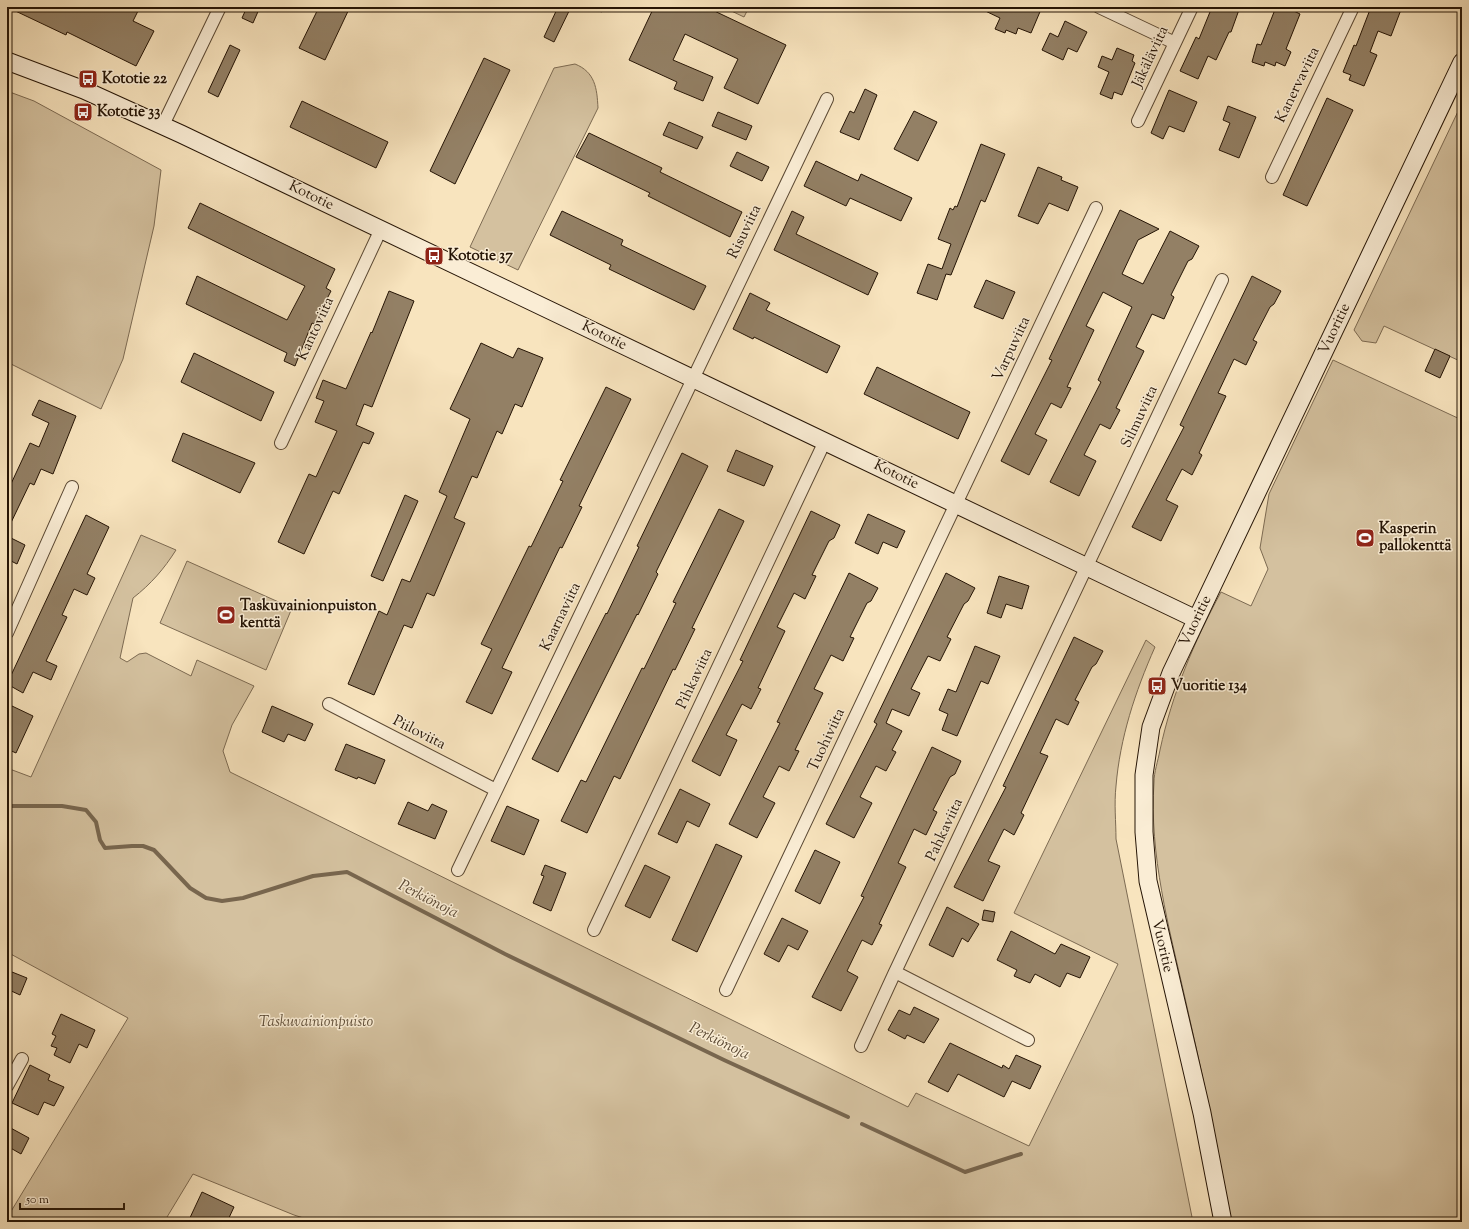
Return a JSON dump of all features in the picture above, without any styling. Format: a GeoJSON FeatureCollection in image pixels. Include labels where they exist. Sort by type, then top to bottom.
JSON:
{"type":"FeatureCollection","features":[{"type":"Feature","properties":{"kind":"street"},"geometry":{"type":"LineString","coordinates":[[163,126],[220,7]]}},
{"type":"Feature","properties":{"kind":"street"},"geometry":{"type":"LineString","coordinates":[[1099,7],[1175,43]]}},
{"type":"Feature","properties":{"kind":"street","name":"Jäkäläviita"},"geometry":{"type":"LineString","coordinates":[[1138,121],[1192,7]]}},
{"type":"Feature","properties":{"kind":"street","name":"Kanervaviita"},"geometry":{"type":"LineString","coordinates":[[1272,177],[1354,7]]}},
{"type":"Feature","properties":{"kind":"street","name":"Kototie"},"geometry":{"type":"LineString","coordinates":[[7,61],[84,90],[163,126],[1196,619]]}},
{"type":"Feature","properties":{"kind":"street","name":"Vuoritie"},"geometry":{"type":"LineString","coordinates":[[1223,1222],[1202,1113],[1148,881],[1144,832],[1144,775],[1151,727],[1171,673],[1196,619],[1462,62]]}},
{"type":"Feature","properties":{"kind":"street","name":"Risuviita"},"geometry":{"type":"LineString","coordinates":[[693,379],[827,99]]}},
{"type":"Feature","properties":{"kind":"street","name":"Varpuviita"},"geometry":{"type":"LineString","coordinates":[[956,504],[1096,208]]}},
{"type":"Feature","properties":{"kind":"street","name":"Kantoviita"},"geometry":{"type":"LineString","coordinates":[[281,443],[381,229]]}},
{"type":"Feature","properties":{"kind":"street","name":"Silmuviita"},"geometry":{"type":"LineString","coordinates":[[1087,567],[1222,280]]}},
{"type":"Feature","properties":{"kind":"street","name":"Kaarnaviita"},"geometry":{"type":"LineString","coordinates":[[458,870],[693,379]]}},
{"type":"Feature","properties":{"kind":"street","name":"Pihkaviita"},"geometry":{"type":"LineString","coordinates":[[594,930],[825,441]]}},
{"type":"Feature","properties":{"kind":"street"},"geometry":{"type":"LineString","coordinates":[[7,633],[72,487]]}},
{"type":"Feature","properties":{"kind":"street","name":"Tuohiviita"},"geometry":{"type":"LineString","coordinates":[[726,990],[956,504]]}},
{"type":"Feature","properties":{"kind":"street","name":"Pahkaviita"},"geometry":{"type":"LineString","coordinates":[[861,1046],[1087,567]]}},
{"type":"Feature","properties":{"kind":"street","name":"Piiloviita"},"geometry":{"type":"LineString","coordinates":[[329,704],[496,790]]}},
{"type":"Feature","properties":{"kind":"street"},"geometry":{"type":"LineString","coordinates":[[895,972],[1028,1040]]}},
{"type":"Feature","properties":{"kind":"street"},"geometry":{"type":"LineString","coordinates":[[7,1086],[22,1059]]}},
{"type":"Feature","properties":{"kind":"green space"},"geometry":{"type":"Polygon","coordinates":[[[595,7],[616,7],[601,12],[595,7]]]}},
{"type":"Feature","properties":{"kind":"green space"},"geometry":{"type":"Polygon","coordinates":[[[723,7],[749,7],[744,17],[723,7]]]}},
{"type":"Feature","properties":{"kind":"green space"},"geometry":{"type":"Polygon","coordinates":[[[575,64],[582,67],[591,76],[596,87],[598,108],[518,270],[470,247],[554,68],[575,64]]]}},
{"type":"Feature","properties":{"kind":"green space"},"geometry":{"type":"Polygon","coordinates":[[[7,91],[34,101],[161,170],[154,226],[123,359],[101,409],[7,362],[7,91]]]}},
{"type":"Feature","properties":{"kind":"green space"},"geometry":{"type":"Polygon","coordinates":[[[1462,103],[1462,362],[1384,326],[1376,343],[1362,341],[1354,330],[1462,103]]]}},
{"type":"Feature","properties":{"kind":"green space"},"geometry":{"type":"Polygon","coordinates":[[[1333,360],[1462,420],[1462,1215],[1459,1222],[1231,1222],[1210,1110],[1167,918],[1157,864],[1153,809],[1154,778],[1165,729],[1177,689],[1193,649],[1221,592],[1251,606],[1268,569],[1260,548],[1269,494],[1333,360]]]}},
{"type":"Feature","properties":{"kind":"green space","name":"Taskuvainionpuisto"},"geometry":{"type":"Polygon","coordinates":[[[141,535],[176,550],[157,576],[133,598],[120,658],[127,662],[139,654],[146,653],[191,676],[197,660],[254,686],[232,725],[223,751],[230,772],[908,1107],[916,1093],[1029,1146],[1118,964],[1014,913],[1146,640],[1155,647],[1135,698],[1121,750],[1115,793],[1116,839],[1193,1222],[316,1222],[294,1215],[193,1174],[164,1222],[7,1222],[7,1218],[128,1018],[7,952],[7,768],[31,777],[141,535]]]}},
{"type":"Feature","properties":{"kind":"green space","name":"Taskuvainionpuiston kenttä"},"geometry":{"type":"Polygon","coordinates":[[[187,561],[292,608],[266,670],[160,623],[187,561]]]}},
{"type":"Feature","properties":{"kind":"building"},"geometry":{"type":"Polygon","coordinates":[[[7,7],[140,7],[133,21],[154,31],[136,66],[67,32],[66,35],[7,7]]]}},
{"type":"Feature","properties":{"kind":"building"},"geometry":{"type":"Polygon","coordinates":[[[247,7],[260,7],[253,23],[242,18],[247,7]]]}},
{"type":"Feature","properties":{"kind":"building"},"geometry":{"type":"Polygon","coordinates":[[[319,7],[350,7],[325,60],[299,48],[319,7]]]}},
{"type":"Feature","properties":{"kind":"building"},"geometry":{"type":"Polygon","coordinates":[[[558,7],[571,7],[554,42],[544,37],[558,7]]]}},
{"type":"Feature","properties":{"kind":"building"},"geometry":{"type":"Polygon","coordinates":[[[654,7],[706,7],[786,45],[758,104],[724,88],[738,59],[685,34],[673,60],[713,77],[703,101],[674,89],[677,82],[629,60],[654,7]]]}},
{"type":"Feature","properties":{"kind":"building"},"geometry":{"type":"Polygon","coordinates":[[[977,7],[1042,7],[1031,33],[1018,28],[1016,34],[1006,30],[1005,33],[995,29],[1000,18],[977,7]]]}},
{"type":"Feature","properties":{"kind":"building"},"geometry":{"type":"Polygon","coordinates":[[[1212,7],[1240,7],[1231,32],[1229,32],[1216,60],[1208,56],[1198,79],[1180,71],[1196,37],[1199,39],[1212,7]]]}},
{"type":"Feature","properties":{"kind":"building"},"geometry":{"type":"Polygon","coordinates":[[[1276,7],[1295,7],[1294,11],[1300,14],[1286,49],[1291,52],[1285,66],[1276,62],[1275,66],[1265,62],[1264,66],[1252,62],[1257,44],[1261,45],[1276,7]]]}},
{"type":"Feature","properties":{"kind":"building"},"geometry":{"type":"Polygon","coordinates":[[[1371,7],[1402,7],[1391,36],[1378,31],[1370,52],[1377,55],[1364,86],[1349,80],[1351,75],[1343,72],[1354,45],[1356,46],[1371,7]]]}},
{"type":"Feature","properties":{"kind":"building"},"geometry":{"type":"Polygon","coordinates":[[[1065,21],[1087,32],[1077,52],[1068,48],[1063,60],[1042,50],[1050,33],[1058,37],[1065,21]]]}},
{"type":"Feature","properties":{"kind":"building"},"geometry":{"type":"Polygon","coordinates":[[[230,45],[240,50],[218,97],[208,92],[230,45]]]}},
{"type":"Feature","properties":{"kind":"building"},"geometry":{"type":"Polygon","coordinates":[[[1117,48],[1134,55],[1132,61],[1135,63],[1122,95],[1114,92],[1112,99],[1100,94],[1109,72],[1098,67],[1102,56],[1112,60],[1117,48]]]}},
{"type":"Feature","properties":{"kind":"building"},"geometry":{"type":"Polygon","coordinates":[[[484,58],[510,70],[455,184],[430,171],[484,58]]]}},
{"type":"Feature","properties":{"kind":"building"},"geometry":{"type":"Polygon","coordinates":[[[865,89],[877,95],[859,140],[840,132],[850,111],[854,113],[865,89]]]}},
{"type":"Feature","properties":{"kind":"building"},"geometry":{"type":"Polygon","coordinates":[[[1169,90],[1197,102],[1184,132],[1169,126],[1163,139],[1151,133],[1169,90]]]}},
{"type":"Feature","properties":{"kind":"building"},"geometry":{"type":"Polygon","coordinates":[[[1327,98],[1353,110],[1307,206],[1283,195],[1327,98]]]}},
{"type":"Feature","properties":{"kind":"building"},"geometry":{"type":"Polygon","coordinates":[[[302,101],[388,142],[376,168],[290,127],[302,101]]]}},
{"type":"Feature","properties":{"kind":"building"},"geometry":{"type":"Polygon","coordinates":[[[1228,106],[1256,117],[1239,158],[1219,150],[1230,123],[1223,120],[1228,106]]]}},
{"type":"Feature","properties":{"kind":"building"},"geometry":{"type":"Polygon","coordinates":[[[914,111],[937,122],[918,161],[894,149],[914,111]]]}},
{"type":"Feature","properties":{"kind":"building"},"geometry":{"type":"Polygon","coordinates":[[[718,112],[752,126],[746,140],[712,126],[718,112]]]}},
{"type":"Feature","properties":{"kind":"building"},"geometry":{"type":"Polygon","coordinates":[[[669,122],[703,137],[697,149],[663,135],[669,122]]]}},
{"type":"Feature","properties":{"kind":"building"},"geometry":{"type":"Polygon","coordinates":[[[589,133],[662,168],[660,172],[742,212],[730,237],[648,196],[650,193],[576,157],[589,133]]]}},
{"type":"Feature","properties":{"kind":"building"},"geometry":{"type":"Polygon","coordinates":[[[981,144],[1005,154],[985,202],[981,200],[951,275],[946,274],[937,300],[917,293],[928,264],[942,269],[951,244],[938,239],[950,208],[953,210],[955,206],[957,207],[981,144]]]}},
{"type":"Feature","properties":{"kind":"building"},"geometry":{"type":"Polygon","coordinates":[[[737,152],[769,167],[762,181],[730,166],[737,152]]]}},
{"type":"Feature","properties":{"kind":"building"},"geometry":{"type":"Polygon","coordinates":[[[816,161],[858,181],[861,174],[912,198],[901,221],[850,198],[846,206],[804,186],[816,161]]]}},
{"type":"Feature","properties":{"kind":"building"},"geometry":{"type":"Polygon","coordinates":[[[1038,167],[1062,177],[1061,180],[1078,187],[1068,211],[1049,203],[1038,224],[1018,216],[1038,167]]]}},
{"type":"Feature","properties":{"kind":"building"},"geometry":{"type":"Polygon","coordinates":[[[200,203],[335,269],[326,288],[331,291],[314,324],[312,323],[295,366],[284,361],[287,353],[186,304],[197,276],[287,320],[305,286],[188,228],[200,203]]]}},
{"type":"Feature","properties":{"kind":"building"},"geometry":{"type":"Polygon","coordinates":[[[1120,210],[1159,229],[1138,240],[1122,274],[1143,284],[1170,231],[1199,246],[1192,259],[1188,261],[1171,295],[1174,297],[1164,319],[1152,314],[1136,347],[1144,351],[1116,408],[1120,410],[1110,429],[1100,424],[1084,455],[1096,461],[1079,496],[1050,482],[1101,382],[1098,380],[1132,307],[1103,292],[1086,326],[1094,330],[1067,387],[1071,388],[1061,408],[1051,403],[1035,434],[1047,440],[1029,475],[1001,461],[1052,360],[1049,359],[1120,210]]]}},
{"type":"Feature","properties":{"kind":"building"},"geometry":{"type":"Polygon","coordinates":[[[562,211],[623,240],[621,245],[706,286],[694,310],[609,269],[611,265],[550,235],[562,211]]]}},
{"type":"Feature","properties":{"kind":"building"},"geometry":{"type":"Polygon","coordinates":[[[792,211],[804,217],[796,234],[878,273],[868,295],[774,250],[792,211]]]}},
{"type":"Feature","properties":{"kind":"building"},"geometry":{"type":"Polygon","coordinates":[[[1252,276],[1281,291],[1274,304],[1270,307],[1253,340],[1257,342],[1246,365],[1234,359],[1218,393],[1226,396],[1199,453],[1202,455],[1192,475],[1182,469],[1166,500],[1178,506],[1161,541],[1132,527],[1184,427],[1180,425],[1252,276]]]}},
{"type":"Feature","properties":{"kind":"building"},"geometry":{"type":"Polygon","coordinates":[[[986,280],[1015,292],[1003,319],[974,307],[986,280]]]}},
{"type":"Feature","properties":{"kind":"building"},"geometry":{"type":"Polygon","coordinates":[[[389,291],[414,301],[372,407],[364,404],[356,425],[374,433],[369,444],[363,442],[339,494],[333,491],[304,554],[278,542],[309,474],[316,477],[337,431],[315,422],[324,401],[316,398],[323,380],[346,389],[371,332],[372,333],[389,291]]]}},
{"type":"Feature","properties":{"kind":"building"},"geometry":{"type":"Polygon","coordinates":[[[750,293],[770,303],[766,310],[840,346],[827,373],[754,337],[753,339],[733,329],[750,293]]]}},
{"type":"Feature","properties":{"kind":"building"},"geometry":{"type":"Polygon","coordinates":[[[481,343],[513,358],[518,348],[543,358],[522,407],[515,404],[502,434],[497,431],[477,478],[472,476],[454,518],[465,523],[434,596],[427,593],[412,628],[404,625],[374,695],[348,684],[379,611],[387,615],[402,579],[410,582],[447,496],[439,492],[470,419],[450,409],[481,343]]]}},
{"type":"Feature","properties":{"kind":"building"},"geometry":{"type":"Polygon","coordinates":[[[1435,349],[1450,356],[1440,378],[1425,371],[1435,349]]]}},
{"type":"Feature","properties":{"kind":"building"},"geometry":{"type":"Polygon","coordinates":[[[194,353],[274,392],[261,421],[181,382],[194,353]]]}},
{"type":"Feature","properties":{"kind":"building"},"geometry":{"type":"Polygon","coordinates":[[[877,367],[970,412],[958,439],[864,394],[877,367]]]}},
{"type":"Feature","properties":{"kind":"building"},"geometry":{"type":"Polygon","coordinates":[[[606,387],[631,399],[579,506],[582,507],[562,548],[560,547],[502,668],[512,672],[492,714],[466,702],[492,649],[481,644],[529,546],[531,547],[563,481],[560,480],[606,387]]]}},
{"type":"Feature","properties":{"kind":"building"},"geometry":{"type":"Polygon","coordinates":[[[39,400],[76,416],[53,474],[41,469],[34,485],[30,483],[7,531],[7,485],[10,486],[30,443],[39,447],[49,423],[32,415],[39,400]]]}},
{"type":"Feature","properties":{"kind":"building"},"geometry":{"type":"Polygon","coordinates":[[[183,433],[255,463],[240,493],[172,461],[183,433]]]}},
{"type":"Feature","properties":{"kind":"building"},"geometry":{"type":"Polygon","coordinates":[[[736,450],[773,466],[764,486],[727,471],[736,450]]]}},
{"type":"Feature","properties":{"kind":"building"},"geometry":{"type":"Polygon","coordinates":[[[682,453],[708,466],[656,572],[658,574],[638,615],[637,614],[558,772],[532,759],[606,613],[607,614],[639,547],[637,546],[682,453]]]}},
{"type":"Feature","properties":{"kind":"building"},"geometry":{"type":"Polygon","coordinates":[[[405,495],[418,501],[383,581],[371,576],[405,495]]]}},
{"type":"Feature","properties":{"kind":"building"},"geometry":{"type":"Polygon","coordinates":[[[719,509],[744,521],[692,628],[695,629],[675,670],[673,669],[620,779],[614,776],[587,833],[561,821],[581,780],[586,782],[642,668],[644,669],[676,603],[673,602],[719,509]]]}},
{"type":"Feature","properties":{"kind":"building"},"geometry":{"type":"Polygon","coordinates":[[[811,511],[840,525],[834,538],[829,541],[812,575],[816,576],[805,599],[794,593],[777,627],[785,631],[758,688],[761,689],[751,709],[742,704],[726,735],[737,740],[720,776],[692,761],[743,661],[740,660],[811,511]]]}},
{"type":"Feature","properties":{"kind":"building"},"geometry":{"type":"Polygon","coordinates":[[[868,514],[905,531],[897,548],[883,542],[878,554],[855,543],[868,514]]]}},
{"type":"Feature","properties":{"kind":"building"},"geometry":{"type":"Polygon","coordinates":[[[86,515],[109,527],[87,574],[95,578],[87,595],[74,589],[62,615],[67,617],[46,661],[57,666],[51,680],[33,672],[23,693],[7,684],[86,515]]]}},
{"type":"Feature","properties":{"kind":"building"},"geometry":{"type":"Polygon","coordinates":[[[7,536],[25,545],[17,564],[7,559],[7,536]]]}},
{"type":"Feature","properties":{"kind":"building"},"geometry":{"type":"Polygon","coordinates":[[[849,573],[878,588],[871,601],[867,603],[850,637],[854,638],[843,661],[831,655],[814,689],[823,693],[795,750],[799,751],[789,771],[779,766],[763,797],[775,803],[757,838],[729,824],[780,723],[777,722],[849,573]]]}},
{"type":"Feature","properties":{"kind":"building"},"geometry":{"type":"Polygon","coordinates":[[[946,573],[975,588],[968,601],[964,604],[947,637],[951,639],[940,661],[928,656],[911,689],[920,693],[909,716],[892,709],[886,723],[902,731],[892,750],[896,752],[886,771],[876,766],[860,797],[872,803],[854,838],[826,824],[877,724],[874,722],[946,573]]]}},
{"type":"Feature","properties":{"kind":"building"},"geometry":{"type":"Polygon","coordinates":[[[999,576],[1029,586],[1022,609],[1006,604],[1001,618],[987,613],[999,576]]]}},
{"type":"Feature","properties":{"kind":"building"},"geometry":{"type":"Polygon","coordinates":[[[1074,637],[1103,651],[1096,664],[1092,667],[1075,700],[1079,702],[1068,725],[1056,719],[1040,753],[1048,756],[1021,813],[1024,815],[1014,835],[1004,829],[988,861],[1000,866],[983,901],[954,887],[1006,787],[1003,786],[1074,637]]]}},
{"type":"Feature","properties":{"kind":"building"},"geometry":{"type":"Polygon","coordinates":[[[975,646],[1000,656],[988,684],[981,681],[957,736],[942,730],[948,714],[939,710],[948,689],[956,692],[975,646]]]}},
{"type":"Feature","properties":{"kind":"building"},"geometry":{"type":"Polygon","coordinates":[[[12,706],[33,716],[16,753],[7,749],[7,718],[12,706]]]}},
{"type":"Feature","properties":{"kind":"building"},"geometry":{"type":"Polygon","coordinates":[[[272,706],[313,724],[305,741],[288,734],[284,742],[262,732],[272,706]]]}},
{"type":"Feature","properties":{"kind":"building"},"geometry":{"type":"Polygon","coordinates":[[[346,744],[385,760],[375,784],[358,777],[357,779],[335,770],[346,744]]]}},
{"type":"Feature","properties":{"kind":"building"},"geometry":{"type":"Polygon","coordinates":[[[932,747],[961,761],[955,774],[950,777],[933,810],[937,812],[926,835],[914,829],[898,863],[906,867],[879,924],[882,925],[872,945],[862,940],[847,971],[858,977],[841,1011],[812,997],[864,897],[861,896],[932,747]]]}},
{"type":"Feature","properties":{"kind":"building"},"geometry":{"type":"Polygon","coordinates":[[[680,789],[710,804],[699,827],[687,821],[677,843],[658,834],[680,789]]]}},
{"type":"Feature","properties":{"kind":"building"},"geometry":{"type":"Polygon","coordinates":[[[408,802],[428,811],[432,804],[447,811],[435,839],[398,824],[408,802]]]}},
{"type":"Feature","properties":{"kind":"building"},"geometry":{"type":"Polygon","coordinates":[[[507,806],[539,820],[524,855],[491,841],[507,806]]]}},
{"type":"Feature","properties":{"kind":"building"},"geometry":{"type":"Polygon","coordinates":[[[716,844],[742,856],[697,952],[672,940],[716,844]]]}},
{"type":"Feature","properties":{"kind":"building"},"geometry":{"type":"Polygon","coordinates":[[[815,850],[840,862],[820,904],[795,891],[815,850]]]}},
{"type":"Feature","properties":{"kind":"building"},"geometry":{"type":"Polygon","coordinates":[[[545,865],[566,873],[551,911],[533,903],[544,876],[541,875],[545,865]]]}},
{"type":"Feature","properties":{"kind":"building"},"geometry":{"type":"Polygon","coordinates":[[[645,865],[670,877],[650,918],[625,906],[645,865]]]}},
{"type":"Feature","properties":{"kind":"building"},"geometry":{"type":"Polygon","coordinates":[[[947,907],[979,924],[968,942],[962,938],[953,957],[929,945],[947,907]]]}},
{"type":"Feature","properties":{"kind":"building"},"geometry":{"type":"Polygon","coordinates":[[[984,910],[995,912],[993,922],[982,920],[984,910]]]}},
{"type":"Feature","properties":{"kind":"building"},"geometry":{"type":"Polygon","coordinates":[[[782,918],[808,931],[798,950],[788,945],[779,962],[764,954],[782,918]]]}},
{"type":"Feature","properties":{"kind":"building"},"geometry":{"type":"Polygon","coordinates":[[[1011,931],[1055,954],[1061,944],[1090,957],[1080,978],[1067,973],[1060,987],[1035,974],[1030,983],[1014,976],[1017,970],[997,960],[1011,931]]]}},
{"type":"Feature","properties":{"kind":"building"},"geometry":{"type":"Polygon","coordinates":[[[7,970],[27,978],[20,995],[7,989],[7,970]]]}},
{"type":"Feature","properties":{"kind":"building"},"geometry":{"type":"Polygon","coordinates":[[[914,1007],[939,1019],[924,1043],[907,1035],[905,1039],[888,1030],[899,1010],[910,1015],[914,1007]]]}},
{"type":"Feature","properties":{"kind":"building"},"geometry":{"type":"Polygon","coordinates":[[[61,1014],[95,1030],[87,1048],[79,1044],[70,1063],[54,1055],[57,1048],[51,1046],[56,1036],[52,1034],[61,1014]]]}},
{"type":"Feature","properties":{"kind":"building"},"geometry":{"type":"Polygon","coordinates":[[[950,1043],[1002,1068],[1003,1065],[1009,1069],[1016,1055],[1041,1066],[1030,1089],[1012,1081],[1004,1097],[958,1074],[948,1092],[928,1082],[950,1043]]]}},
{"type":"Feature","properties":{"kind":"building"},"geometry":{"type":"Polygon","coordinates":[[[30,1065],[50,1075],[48,1080],[64,1087],[54,1106],[44,1102],[38,1115],[12,1103],[30,1065]]]}},
{"type":"Feature","properties":{"kind":"building"},"geometry":{"type":"Polygon","coordinates":[[[7,1126],[29,1138],[21,1154],[7,1146],[7,1126]]]}},
{"type":"Feature","properties":{"kind":"building"},"geometry":{"type":"Polygon","coordinates":[[[202,1192],[234,1207],[227,1222],[188,1222],[202,1192]]]}},
{"type":"Feature","properties":{"kind":"waterway","name":"Perkiönoja"},"geometry":{"type":"LineString","coordinates":[[7,806],[62,806],[86,810],[96,822],[100,840],[105,848],[143,846],[154,850],[190,888],[206,898],[222,901],[243,898],[313,876],[347,872],[505,954],[724,1060],[848,1117]]}},
{"type":"Feature","properties":{"kind":"waterway","name":"Perkiönoja"},"geometry":{"type":"LineString","coordinates":[[862,1124],[965,1172],[1021,1154]]}},
{"type":"Feature","properties":{"kind":"place","name":"Kototie 22"},"geometry":{"type":"Point","coordinates":[88,79]}},
{"type":"Feature","properties":{"kind":"place","name":"Kototie 33"},"geometry":{"type":"Point","coordinates":[83,112]}},
{"type":"Feature","properties":{"kind":"place","name":"Kototie 37"},"geometry":{"type":"Point","coordinates":[434,256]}},
{"type":"Feature","properties":{"kind":"place","name":"Kasperin pallokenttä"},"geometry":{"type":"Point","coordinates":[1365,538]}},
{"type":"Feature","properties":{"kind":"place","name":"Taskuvainionpuiston kenttä"},"geometry":{"type":"Point","coordinates":[226,615]}},
{"type":"Feature","properties":{"kind":"place","name":"Vuoritie 134"},"geometry":{"type":"Point","coordinates":[1157,686]}}]}
